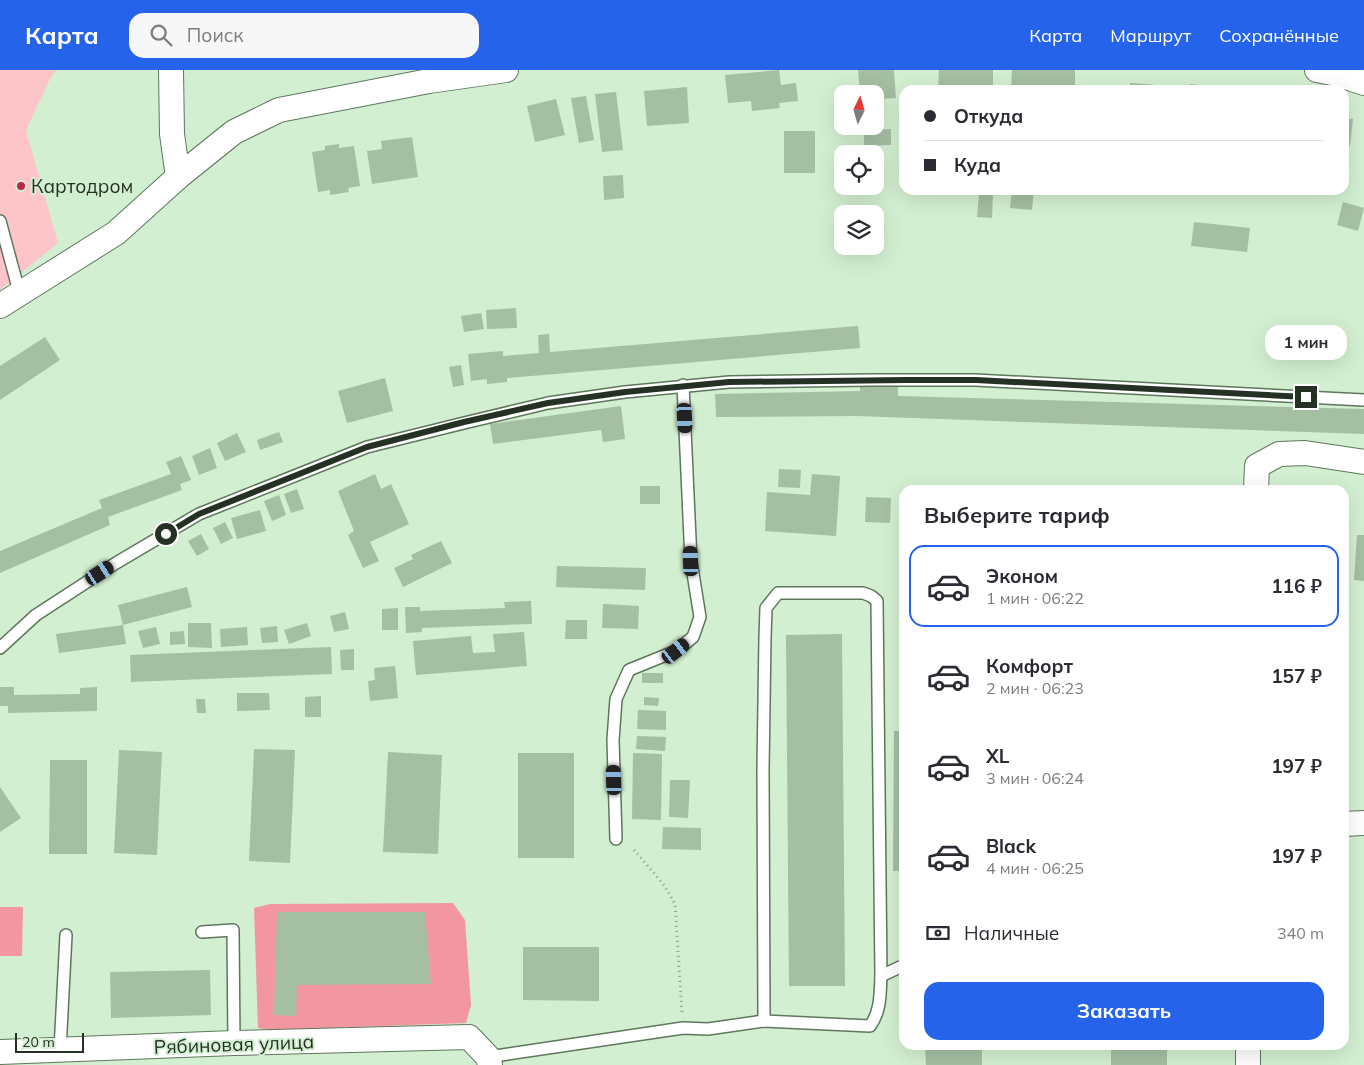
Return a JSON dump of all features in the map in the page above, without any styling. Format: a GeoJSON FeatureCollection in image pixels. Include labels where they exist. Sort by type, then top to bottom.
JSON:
{"type":"FeatureCollection","features":[{"type":"Feature","properties":{"kind":"street"},"geometry":{"type":"LineString","coordinates":[[170,70],[172,134],[178,177]]}},
{"type":"Feature","properties":{"kind":"street"},"geometry":{"type":"LineString","coordinates":[[10,301],[116,233],[178,177],[234,132],[279,110],[429,81],[506,70]]}},
{"type":"Feature","properties":{"kind":"street"},"geometry":{"type":"LineString","coordinates":[[1317,70],[1364,83]]}},
{"type":"Feature","properties":{"kind":"street"},"geometry":{"type":"LineString","coordinates":[[1256,485],[1257,466],[1279,454],[1305,453],[1364,462]]}},
{"type":"Feature","properties":{"kind":"street"},"geometry":{"type":"LineString","coordinates":[[1349,824],[1364,823]]}},
{"type":"Feature","properties":{"kind":"street","name":"Рябиновая улица"},"geometry":{"type":"LineString","coordinates":[[0,1052],[469,1038],[489,1061]]}},
{"type":"Feature","properties":{"kind":"street"},"geometry":{"type":"LineString","coordinates":[[1248,1050],[1248,1065]]}},
{"type":"Feature","properties":{"kind":"lane"},"geometry":{"type":"LineString","coordinates":[[0,221],[10,301]]}},
{"type":"Feature","properties":{"kind":"lane"},"geometry":{"type":"LineString","coordinates":[[0,648],[36,614],[116,562],[199,514],[367,447],[548,403],[683,385],[807,380],[976,380],[1364,400]]}},
{"type":"Feature","properties":{"kind":"lane"},"geometry":{"type":"LineString","coordinates":[[616,840],[613,740],[616,699],[629,670],[676,651],[693,637],[700,617],[691,561],[683,385]]}},
{"type":"Feature","properties":{"kind":"lane"},"geometry":{"type":"LineString","coordinates":[[489,1061],[682,1028],[708,1029],[764,1021],[870,1026],[876,1018],[879,1009],[882,976],[878,601],[863,593],[778,593],[766,608],[763,769],[764,1021]]}},
{"type":"Feature","properties":{"kind":"lane"},"geometry":{"type":"LineString","coordinates":[[202,932],[233,930],[234,1044]]}},
{"type":"Feature","properties":{"kind":"lane"},"geometry":{"type":"LineString","coordinates":[[60,1050],[66,935]]}},
{"type":"Feature","properties":{"kind":"lane"},"geometry":{"type":"LineString","coordinates":[[882,976],[899,968]]}},
{"type":"Feature","properties":{"kind":"path"},"geometry":{"type":"LineString","coordinates":[[634,850],[664,885],[676,904],[682,1028]]}},
{"type":"Feature","properties":{"kind":"shaded area","name":"Картодром"},"geometry":{"type":"Polygon","coordinates":[[[0,70],[56,70],[26,130],[58,243],[0,290],[0,70]]]}},
{"type":"Feature","properties":{"kind":"shaded area"},"geometry":{"type":"Polygon","coordinates":[[[453,903],[465,920],[471,1005],[466,1023],[271,1030],[258,1028],[254,908],[270,904],[453,903]]]}},
{"type":"Feature","properties":{"kind":"shaded area"},"geometry":{"type":"Polygon","coordinates":[[[0,907],[23,907],[22,956],[0,956],[0,907]]]}},
{"type":"Feature","properties":{"kind":"building"},"geometry":{"type":"Polygon","coordinates":[[[779,70],[781,85],[796,83],[798,101],[779,103],[780,108],[752,111],[751,101],[728,103],[725,75],[779,70]]]}},
{"type":"Feature","properties":{"kind":"building"},"geometry":{"type":"Polygon","coordinates":[[[858,70],[894,70],[896,98],[884,99],[884,85],[859,85],[858,70]]]}},
{"type":"Feature","properties":{"kind":"building"},"geometry":{"type":"Polygon","coordinates":[[[939,70],[993,70],[993,85],[938,85],[939,70]]]}},
{"type":"Feature","properties":{"kind":"building"},"geometry":{"type":"Polygon","coordinates":[[[1012,70],[1075,70],[1075,85],[1011,85],[1012,70]]]}},
{"type":"Feature","properties":{"kind":"building"},"geometry":{"type":"Polygon","coordinates":[[[1130,83],[1156,85],[1130,85],[1130,83]]]}},
{"type":"Feature","properties":{"kind":"building"},"geometry":{"type":"Polygon","coordinates":[[[687,87],[689,123],[647,126],[644,91],[687,87]]]}},
{"type":"Feature","properties":{"kind":"building"},"geometry":{"type":"Polygon","coordinates":[[[616,92],[623,150],[602,152],[595,94],[616,92]]]}},
{"type":"Feature","properties":{"kind":"building"},"geometry":{"type":"Polygon","coordinates":[[[586,96],[594,140],[579,143],[571,98],[586,96]]]}},
{"type":"Feature","properties":{"kind":"building"},"geometry":{"type":"Polygon","coordinates":[[[556,99],[565,135],[535,142],[527,106],[556,99]]]}},
{"type":"Feature","properties":{"kind":"building"},"geometry":{"type":"Polygon","coordinates":[[[1349,119],[1353,119],[1349,146],[1349,119]]]}},
{"type":"Feature","properties":{"kind":"building"},"geometry":{"type":"Polygon","coordinates":[[[884,129],[891,129],[891,145],[864,145],[864,135],[884,135],[884,129]]]}},
{"type":"Feature","properties":{"kind":"building"},"geometry":{"type":"Polygon","coordinates":[[[784,131],[815,131],[815,173],[784,173],[784,131]]]}},
{"type":"Feature","properties":{"kind":"building"},"geometry":{"type":"Polygon","coordinates":[[[412,137],[418,177],[372,184],[367,151],[382,149],[381,141],[412,137]]]}},
{"type":"Feature","properties":{"kind":"building"},"geometry":{"type":"Polygon","coordinates":[[[339,144],[339,148],[354,146],[360,186],[348,188],[349,192],[330,195],[330,190],[318,192],[312,152],[325,150],[325,146],[339,144]]]}},
{"type":"Feature","properties":{"kind":"building"},"geometry":{"type":"Polygon","coordinates":[[[623,175],[624,198],[604,200],[603,176],[623,175]]]}},
{"type":"Feature","properties":{"kind":"building"},"geometry":{"type":"Polygon","coordinates":[[[979,195],[993,195],[992,218],[977,217],[979,195]]]}},
{"type":"Feature","properties":{"kind":"building"},"geometry":{"type":"Polygon","coordinates":[[[1011,195],[1034,195],[1032,210],[1010,208],[1011,195]]]}},
{"type":"Feature","properties":{"kind":"building"},"geometry":{"type":"Polygon","coordinates":[[[1343,202],[1364,208],[1358,231],[1337,225],[1343,202]]]}},
{"type":"Feature","properties":{"kind":"building"},"geometry":{"type":"Polygon","coordinates":[[[1194,222],[1250,228],[1247,252],[1191,246],[1194,222]]]}},
{"type":"Feature","properties":{"kind":"building"},"geometry":{"type":"Polygon","coordinates":[[[516,308],[517,328],[487,329],[486,310],[516,308]]]}},
{"type":"Feature","properties":{"kind":"building"},"geometry":{"type":"Polygon","coordinates":[[[481,313],[484,329],[464,332],[461,316],[481,313]]]}},
{"type":"Feature","properties":{"kind":"building"},"geometry":{"type":"Polygon","coordinates":[[[858,326],[860,348],[507,378],[507,382],[487,384],[487,379],[471,381],[468,354],[503,351],[503,356],[539,353],[538,335],[549,334],[550,352],[858,326]]]}},
{"type":"Feature","properties":{"kind":"building"},"geometry":{"type":"Polygon","coordinates":[[[45,337],[60,360],[0,400],[0,366],[45,337]]]}},
{"type":"Feature","properties":{"kind":"building"},"geometry":{"type":"Polygon","coordinates":[[[461,365],[464,385],[453,387],[449,367],[461,365]]]}},
{"type":"Feature","properties":{"kind":"building"},"geometry":{"type":"Polygon","coordinates":[[[385,378],[393,411],[347,423],[338,391],[385,378]]]}},
{"type":"Feature","properties":{"kind":"building"},"geometry":{"type":"Polygon","coordinates":[[[860,385],[898,386],[898,396],[1364,409],[1364,434],[857,416],[716,417],[715,394],[860,391],[860,385]]]}},
{"type":"Feature","properties":{"kind":"building"},"geometry":{"type":"Polygon","coordinates":[[[621,406],[625,439],[603,442],[601,430],[493,444],[490,424],[621,406]]]}},
{"type":"Feature","properties":{"kind":"building"},"geometry":{"type":"Polygon","coordinates":[[[279,432],[283,442],[260,450],[257,440],[279,432]]]}},
{"type":"Feature","properties":{"kind":"building"},"geometry":{"type":"Polygon","coordinates":[[[237,433],[246,452],[225,461],[217,443],[237,433]]]}},
{"type":"Feature","properties":{"kind":"building"},"geometry":{"type":"Polygon","coordinates":[[[210,448],[217,468],[199,475],[192,456],[210,448]]]}},
{"type":"Feature","properties":{"kind":"building"},"geometry":{"type":"Polygon","coordinates":[[[181,456],[191,480],[180,484],[182,490],[108,517],[110,525],[0,573],[0,551],[102,508],[99,500],[171,474],[166,462],[181,456]]]}},
{"type":"Feature","properties":{"kind":"building"},"geometry":{"type":"Polygon","coordinates":[[[779,469],[801,470],[800,488],[778,487],[779,469]]]}},
{"type":"Feature","properties":{"kind":"building"},"geometry":{"type":"Polygon","coordinates":[[[375,474],[381,489],[391,484],[409,524],[370,542],[379,561],[363,568],[348,535],[354,531],[338,491],[375,474]]]}},
{"type":"Feature","properties":{"kind":"building"},"geometry":{"type":"Polygon","coordinates":[[[812,474],[840,476],[836,536],[765,531],[767,492],[810,495],[812,474]]]}},
{"type":"Feature","properties":{"kind":"building"},"geometry":{"type":"Polygon","coordinates":[[[640,486],[660,486],[660,504],[640,504],[640,486]]]}},
{"type":"Feature","properties":{"kind":"building"},"geometry":{"type":"Polygon","coordinates":[[[297,489],[304,509],[291,513],[284,494],[297,489]]]}},
{"type":"Feature","properties":{"kind":"building"},"geometry":{"type":"Polygon","coordinates":[[[279,495],[286,515],[272,521],[264,501],[279,495]]]}},
{"type":"Feature","properties":{"kind":"building"},"geometry":{"type":"Polygon","coordinates":[[[866,497],[891,498],[890,523],[865,522],[866,497]]]}},
{"type":"Feature","properties":{"kind":"building"},"geometry":{"type":"Polygon","coordinates":[[[260,510],[266,531],[237,539],[231,518],[260,510]]]}},
{"type":"Feature","properties":{"kind":"building"},"geometry":{"type":"Polygon","coordinates":[[[225,522],[233,538],[221,544],[213,528],[225,522]]]}},
{"type":"Feature","properties":{"kind":"building"},"geometry":{"type":"Polygon","coordinates":[[[201,534],[209,549],[197,556],[188,541],[201,534]]]}},
{"type":"Feature","properties":{"kind":"building"},"geometry":{"type":"Polygon","coordinates":[[[1357,535],[1364,535],[1364,581],[1354,580],[1357,535]]]}},
{"type":"Feature","properties":{"kind":"building"},"geometry":{"type":"Polygon","coordinates":[[[441,541],[452,563],[403,587],[394,568],[413,559],[411,555],[441,541]]]}},
{"type":"Feature","properties":{"kind":"building"},"geometry":{"type":"Polygon","coordinates":[[[557,566],[646,568],[645,590],[556,587],[557,566]]]}},
{"type":"Feature","properties":{"kind":"building"},"geometry":{"type":"Polygon","coordinates":[[[187,587],[192,607],[123,625],[118,605],[187,587]]]}},
{"type":"Feature","properties":{"kind":"building"},"geometry":{"type":"Polygon","coordinates":[[[531,601],[532,624],[422,628],[422,632],[406,633],[405,607],[420,607],[420,611],[505,608],[504,602],[531,601]]]}},
{"type":"Feature","properties":{"kind":"building"},"geometry":{"type":"Polygon","coordinates":[[[603,604],[639,606],[638,629],[602,628],[603,604]]]}},
{"type":"Feature","properties":{"kind":"building"},"geometry":{"type":"Polygon","coordinates":[[[398,608],[398,630],[382,630],[382,609],[398,608]]]}},
{"type":"Feature","properties":{"kind":"building"},"geometry":{"type":"Polygon","coordinates":[[[345,612],[349,629],[334,632],[330,616],[345,612]]]}},
{"type":"Feature","properties":{"kind":"building"},"geometry":{"type":"Polygon","coordinates":[[[566,620],[587,620],[587,639],[565,639],[566,620]]]}},
{"type":"Feature","properties":{"kind":"building"},"geometry":{"type":"Polygon","coordinates":[[[188,623],[211,623],[212,648],[188,647],[188,623]]]}},
{"type":"Feature","properties":{"kind":"building"},"geometry":{"type":"Polygon","coordinates":[[[307,623],[311,636],[289,644],[284,630],[307,623]]]}},
{"type":"Feature","properties":{"kind":"building"},"geometry":{"type":"Polygon","coordinates":[[[123,625],[126,644],[59,653],[56,634],[123,625]]]}},
{"type":"Feature","properties":{"kind":"building"},"geometry":{"type":"Polygon","coordinates":[[[277,626],[278,642],[262,643],[260,628],[277,626]]]}},
{"type":"Feature","properties":{"kind":"building"},"geometry":{"type":"Polygon","coordinates":[[[156,627],[160,644],[143,648],[138,631],[156,627]]]}},
{"type":"Feature","properties":{"kind":"building"},"geometry":{"type":"Polygon","coordinates":[[[247,627],[248,645],[221,647],[220,629],[247,627]]]}},
{"type":"Feature","properties":{"kind":"building"},"geometry":{"type":"Polygon","coordinates":[[[184,631],[185,644],[170,645],[170,632],[184,631]]]}},
{"type":"Feature","properties":{"kind":"building"},"geometry":{"type":"Polygon","coordinates":[[[524,632],[527,666],[416,675],[413,641],[471,636],[473,653],[495,652],[493,634],[524,632]]]}},
{"type":"Feature","properties":{"kind":"building"},"geometry":{"type":"Polygon","coordinates":[[[842,634],[845,986],[789,986],[786,635],[842,634]]]}},
{"type":"Feature","properties":{"kind":"building"},"geometry":{"type":"Polygon","coordinates":[[[331,647],[332,674],[131,682],[130,655],[331,647]]]}},
{"type":"Feature","properties":{"kind":"building"},"geometry":{"type":"Polygon","coordinates":[[[354,649],[354,670],[341,670],[340,650],[354,649]]]}},
{"type":"Feature","properties":{"kind":"building"},"geometry":{"type":"Polygon","coordinates":[[[395,666],[398,698],[370,701],[368,681],[375,680],[374,668],[395,666]]]}},
{"type":"Feature","properties":{"kind":"building"},"geometry":{"type":"Polygon","coordinates":[[[642,673],[663,673],[663,683],[642,683],[642,673]]]}},
{"type":"Feature","properties":{"kind":"building"},"geometry":{"type":"Polygon","coordinates":[[[0,687],[14,687],[14,695],[80,694],[80,688],[97,687],[97,711],[8,713],[8,706],[0,706],[0,687]]]}},
{"type":"Feature","properties":{"kind":"building"},"geometry":{"type":"Polygon","coordinates":[[[237,693],[269,693],[270,710],[237,711],[237,693]]]}},
{"type":"Feature","properties":{"kind":"building"},"geometry":{"type":"Polygon","coordinates":[[[321,696],[321,717],[305,717],[305,697],[321,696]]]}},
{"type":"Feature","properties":{"kind":"building"},"geometry":{"type":"Polygon","coordinates":[[[644,697],[659,698],[658,706],[644,705],[644,697]]]}},
{"type":"Feature","properties":{"kind":"building"},"geometry":{"type":"Polygon","coordinates":[[[196,699],[205,699],[206,713],[197,713],[196,699]]]}},
{"type":"Feature","properties":{"kind":"building"},"geometry":{"type":"Polygon","coordinates":[[[638,710],[666,711],[666,730],[637,729],[638,710]]]}},
{"type":"Feature","properties":{"kind":"building"},"geometry":{"type":"Polygon","coordinates":[[[894,731],[899,731],[899,871],[893,871],[894,731]]]}},
{"type":"Feature","properties":{"kind":"building"},"geometry":{"type":"Polygon","coordinates":[[[637,736],[666,737],[665,751],[636,749],[637,736]]]}},
{"type":"Feature","properties":{"kind":"building"},"geometry":{"type":"Polygon","coordinates":[[[254,749],[295,750],[290,863],[249,861],[254,749]]]}},
{"type":"Feature","properties":{"kind":"building"},"geometry":{"type":"Polygon","coordinates":[[[119,750],[162,752],[157,855],[114,853],[119,750]]]}},
{"type":"Feature","properties":{"kind":"building"},"geometry":{"type":"Polygon","coordinates":[[[388,752],[442,755],[438,854],[383,852],[388,752]]]}},
{"type":"Feature","properties":{"kind":"building"},"geometry":{"type":"Polygon","coordinates":[[[518,753],[574,753],[574,858],[518,858],[518,753]]]}},
{"type":"Feature","properties":{"kind":"building"},"geometry":{"type":"Polygon","coordinates":[[[633,753],[662,754],[661,820],[632,819],[633,753]]]}},
{"type":"Feature","properties":{"kind":"building"},"geometry":{"type":"Polygon","coordinates":[[[50,760],[87,760],[87,854],[49,854],[50,760]]]}},
{"type":"Feature","properties":{"kind":"building"},"geometry":{"type":"Polygon","coordinates":[[[670,780],[690,780],[688,818],[669,817],[670,780]]]}},
{"type":"Feature","properties":{"kind":"building"},"geometry":{"type":"Polygon","coordinates":[[[0,787],[21,818],[0,832],[0,787]]]}},
{"type":"Feature","properties":{"kind":"building"},"geometry":{"type":"Polygon","coordinates":[[[663,827],[701,828],[701,850],[662,849],[663,827]]]}},
{"type":"Feature","properties":{"kind":"building"},"geometry":{"type":"Polygon","coordinates":[[[277,912],[425,912],[431,984],[297,985],[296,1016],[274,1015],[277,912]]]}},
{"type":"Feature","properties":{"kind":"building"},"geometry":{"type":"Polygon","coordinates":[[[523,947],[599,947],[599,1001],[523,1000],[523,947]]]}},
{"type":"Feature","properties":{"kind":"building"},"geometry":{"type":"Polygon","coordinates":[[[210,970],[211,1015],[111,1018],[110,972],[210,970]]]}},
{"type":"Feature","properties":{"kind":"building"},"geometry":{"type":"Polygon","coordinates":[[[925,1050],[982,1050],[982,1065],[926,1065],[925,1050]]]}},
{"type":"Feature","properties":{"kind":"building"},"geometry":{"type":"Polygon","coordinates":[[[1111,1050],[1167,1050],[1167,1065],[1111,1065],[1111,1050]]]}},
{"type":"Feature","properties":{"kind":"place","name":"Картодром"},"geometry":{"type":"Point","coordinates":[21,186]}},
{"type":"Feature","properties":{"kind":"route"},"geometry":{"type":"LineString","coordinates":[[166,534],[199,514],[367,447],[548,403],[683,385],[807,380],[976,380],[1306,397]]}}]}
